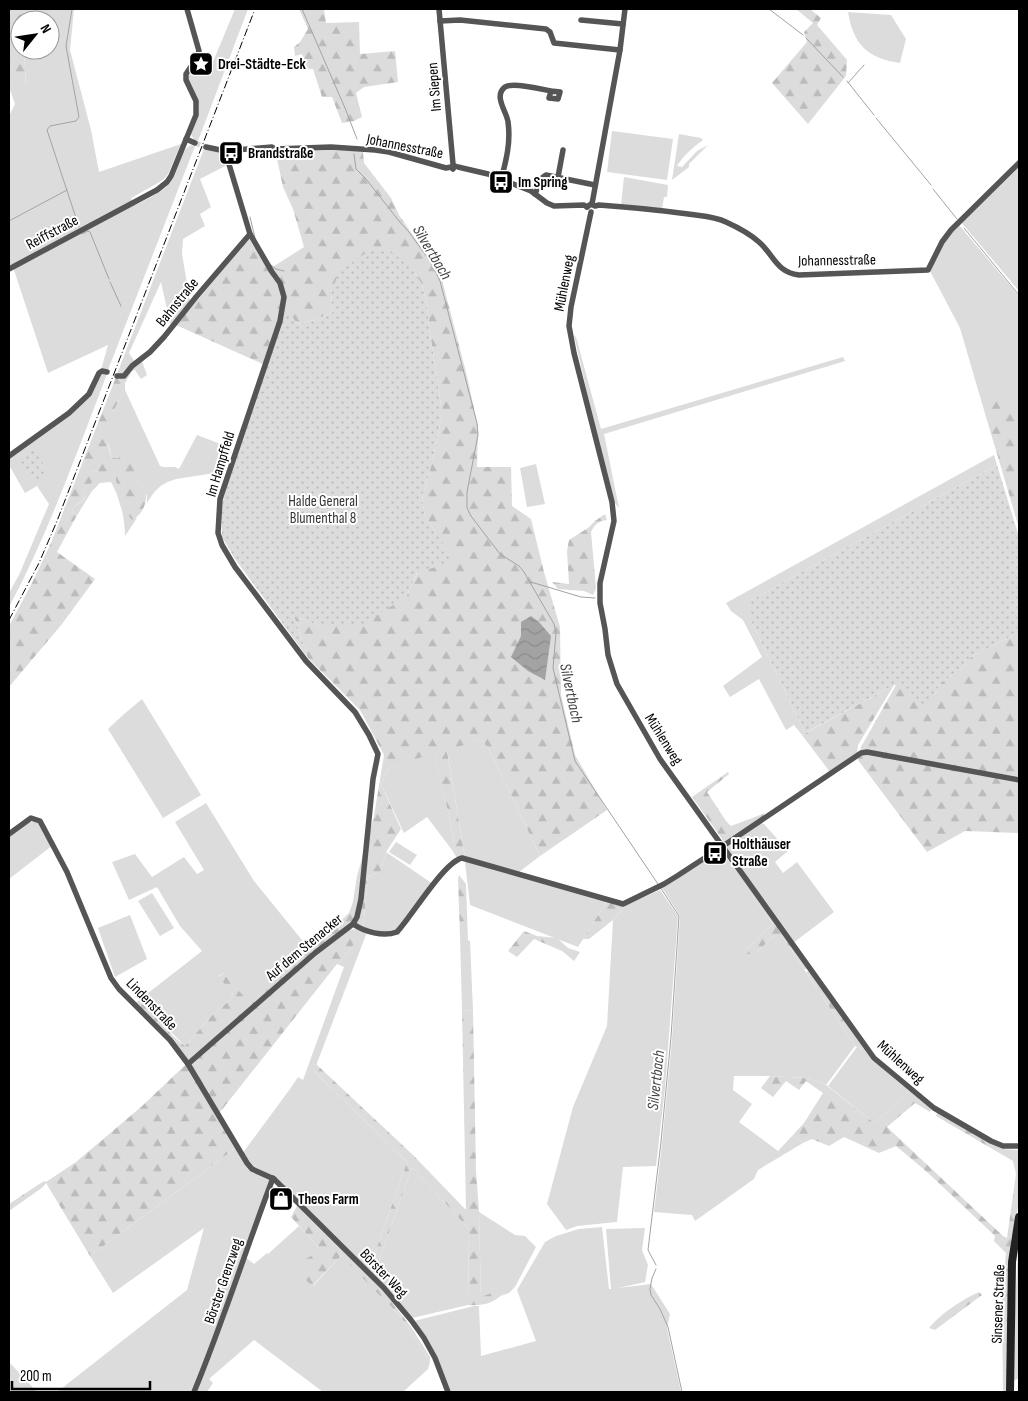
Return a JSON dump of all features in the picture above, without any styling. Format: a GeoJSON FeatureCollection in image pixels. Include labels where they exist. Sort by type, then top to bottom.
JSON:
{"type":"FeatureCollection","features":[{"type":"Feature","properties":{"kind":"main road","name":"Sinsener Straße"},"geometry":{"type":"LineString","coordinates":[[1010,1392],[1012,1262],[1019,1217]]}},
{"type":"Feature","properties":{"kind":"street","name":"Reiffstraße"},"geometry":{"type":"LineString","coordinates":[[9,269],[157,190],[167,182],[175,168],[196,115],[197,106],[194,95],[187,83],[186,74],[199,51],[187,9]]}},
{"type":"Feature","properties":{"kind":"street","name":"Im Siepen"},"geometry":{"type":"LineString","coordinates":[[439,9],[453,166]]}},
{"type":"Feature","properties":{"kind":"street","name":"Mühlenweg"},"geometry":{"type":"LineString","coordinates":[[625,9],[620,50],[569,326],[574,353],[612,502],[614,521],[600,583],[600,603],[608,655],[617,684],[660,759],[874,1058],[934,1108],[991,1141],[1003,1146],[1019,1146]]}},
{"type":"Feature","properties":{"kind":"street"},"geometry":{"type":"LineString","coordinates":[[440,21],[460,20],[546,29],[550,32],[554,43],[620,50]]}},
{"type":"Feature","properties":{"kind":"street"},"geometry":{"type":"LineString","coordinates":[[581,20],[623,24]]}},
{"type":"Feature","properties":{"kind":"street"},"geometry":{"type":"LineString","coordinates":[[502,180],[508,149],[508,122],[501,101],[501,92],[506,86],[512,85],[551,90]]}},
{"type":"Feature","properties":{"kind":"street"},"geometry":{"type":"LineString","coordinates":[[186,139],[195,143]]}},
{"type":"Feature","properties":{"kind":"street","name":"Johannesstraße"},"geometry":{"type":"LineString","coordinates":[[206,148],[225,151],[272,146],[275,148],[331,147],[389,152],[446,168],[453,166],[488,174],[531,191],[554,206],[584,205],[591,207],[600,205],[650,209],[715,218],[743,231],[758,242],[780,267],[789,273],[799,275],[928,270],[942,242],[951,230],[1019,163]]}},
{"type":"Feature","properties":{"kind":"street"},"geometry":{"type":"LineString","coordinates":[[558,177],[563,150]]}},
{"type":"Feature","properties":{"kind":"street"},"geometry":{"type":"LineString","coordinates":[[225,151],[250,234]]}},
{"type":"Feature","properties":{"kind":"street"},"geometry":{"type":"LineString","coordinates":[[535,194],[542,178],[545,176],[595,185]]}},
{"type":"Feature","properties":{"kind":"street","name":"Bahnstraße"},"geometry":{"type":"LineString","coordinates":[[117,376],[124,376],[132,366],[157,346],[250,234]]}},
{"type":"Feature","properties":{"kind":"street","name":"Im Hampffeld"},"geometry":{"type":"LineString","coordinates":[[250,234],[280,283],[284,297],[280,321],[220,500],[218,524],[220,540],[235,567],[306,661],[355,712],[378,754]]}},
{"type":"Feature","properties":{"kind":"street"},"geometry":{"type":"LineString","coordinates":[[9,456],[69,413],[89,394],[99,373],[102,371],[107,372]]}},
{"type":"Feature","properties":{"kind":"street"},"geometry":{"type":"LineString","coordinates":[[353,924],[363,930],[383,934],[397,932],[442,873],[452,862],[462,858],[623,904],[664,884],[861,753],[867,752],[1019,780]]}},
{"type":"Feature","properties":{"kind":"street","name":"Auf dem Stenacker"},"geometry":{"type":"LineString","coordinates":[[188,1064],[308,960],[353,924],[357,917],[361,899],[373,779],[378,754]]}},
{"type":"Feature","properties":{"kind":"street","name":"Lindenstraße"},"geometry":{"type":"LineString","coordinates":[[9,834],[31,818],[40,820],[67,872],[112,978],[119,989],[170,1040],[188,1064],[252,1169],[273,1178],[282,1186]]}},
{"type":"Feature","properties":{"kind":"street","name":"Börster Grenzweg"},"geometry":{"type":"LineString","coordinates":[[194,1392],[223,1319],[273,1178]]}},
{"type":"Feature","properties":{"kind":"street","name":"Börster Weg"},"geometry":{"type":"LineString","coordinates":[[282,1186],[384,1288],[411,1320],[435,1358],[448,1392]]}},
{"type":"Feature","properties":{"kind":"green space"},"geometry":{"type":"Polygon","coordinates":[[[9,9],[41,9],[10,10],[10,60],[25,60],[26,87],[9,80],[9,9]]]}},
{"type":"Feature","properties":{"kind":"green space"},"geometry":{"type":"Polygon","coordinates":[[[74,9],[70,50],[91,130],[99,172],[181,144],[168,174],[158,183],[131,198],[135,205],[165,188],[171,181],[184,152],[191,145],[195,146],[108,370],[101,370],[108,345],[48,373],[12,264],[9,265],[9,116],[15,104],[9,87],[9,80],[26,86],[25,60],[60,60],[60,10],[40,10],[74,9]]]}},
{"type":"Feature","properties":{"kind":"green space"},"geometry":{"type":"Polygon","coordinates":[[[235,9],[248,9],[198,141],[194,140],[191,134],[198,114],[188,80],[189,75],[196,65],[210,69],[235,9]]]}},
{"type":"Feature","properties":{"kind":"green space"},"geometry":{"type":"Polygon","coordinates":[[[299,9],[324,9],[326,23],[359,22],[360,54],[395,51],[398,82],[364,87],[356,93],[362,117],[354,121],[342,123],[332,97],[322,97],[313,69],[308,69],[302,54],[295,56],[294,47],[300,42],[308,29],[299,9]]]}},
{"type":"Feature","properties":{"kind":"green space"},"geometry":{"type":"Polygon","coordinates":[[[796,9],[810,9],[821,18],[817,25],[847,60],[846,76],[808,124],[772,83],[807,42],[804,32],[813,23],[796,9]]]}},
{"type":"Feature","properties":{"kind":"green space"},"geometry":{"type":"Polygon","coordinates":[[[848,12],[891,15],[906,39],[900,63],[879,58],[864,48],[854,33],[848,12]]]}},
{"type":"Feature","properties":{"kind":"green space"},"geometry":{"type":"Polygon","coordinates":[[[612,131],[673,139],[667,180],[607,172],[612,131]]]}},
{"type":"Feature","properties":{"kind":"green space"},"geometry":{"type":"Polygon","coordinates":[[[679,134],[703,140],[677,166],[682,167],[697,151],[708,145],[689,164],[689,167],[672,180],[679,134]]]}},
{"type":"Feature","properties":{"kind":"green space"},"geometry":{"type":"Polygon","coordinates":[[[331,148],[363,152],[364,163],[391,198],[399,215],[441,276],[478,427],[477,467],[511,467],[512,506],[531,519],[560,627],[561,695],[575,755],[607,810],[540,856],[489,749],[480,739],[447,751],[465,858],[457,858],[452,850],[455,848],[450,820],[434,753],[389,768],[381,784],[401,829],[386,852],[381,871],[368,877],[363,929],[352,923],[189,1062],[136,1005],[141,1002],[185,1046],[211,1016],[230,1000],[233,994],[219,977],[223,973],[247,1000],[310,950],[349,913],[374,816],[384,755],[360,710],[308,658],[294,616],[320,626],[406,597],[436,533],[425,516],[422,499],[442,415],[427,303],[422,285],[413,270],[331,294],[333,312],[315,320],[297,324],[284,305],[265,365],[176,325],[249,239],[268,270],[304,247],[293,209],[283,187],[275,149],[331,148]]]}},
{"type":"Feature","properties":{"kind":"green space"},"geometry":{"type":"Polygon","coordinates":[[[204,149],[222,153],[227,165],[200,179],[211,207],[200,214],[205,226],[183,239],[182,254],[190,301],[171,327],[161,282],[129,353],[135,362],[124,374],[117,374],[204,149]]]}},
{"type":"Feature","properties":{"kind":"green space"},"geometry":{"type":"Polygon","coordinates":[[[1019,163],[1019,291],[961,222],[1019,163]]]}},
{"type":"Feature","properties":{"kind":"green space"},"geometry":{"type":"Polygon","coordinates":[[[624,177],[668,185],[667,197],[664,197],[662,209],[621,205],[624,177]]]}},
{"type":"Feature","properties":{"kind":"green space"},"geometry":{"type":"Polygon","coordinates":[[[959,225],[1019,296],[1019,400],[981,400],[960,328],[930,271],[943,243],[959,225]]]}},
{"type":"Feature","properties":{"kind":"green space","name":"Halde General Blumenthal 8"},"geometry":{"type":"Polygon","coordinates":[[[384,249],[400,258],[413,270],[422,285],[427,303],[442,415],[422,499],[425,516],[454,561],[417,573],[406,597],[363,624],[320,626],[294,616],[308,658],[235,559],[222,537],[221,500],[284,304],[297,324],[315,320],[333,312],[331,294],[339,271],[369,251],[384,249]]]}},
{"type":"Feature","properties":{"kind":"green space"},"geometry":{"type":"Polygon","coordinates":[[[574,335],[601,429],[843,357],[845,361],[604,434],[619,508],[614,502],[574,335]]]}},
{"type":"Feature","properties":{"kind":"green space"},"geometry":{"type":"Polygon","coordinates":[[[141,359],[147,375],[141,379],[135,370],[132,371],[125,383],[125,390],[160,466],[179,469],[197,435],[231,448],[221,472],[176,479],[166,483],[153,494],[147,503],[147,494],[143,485],[134,477],[133,459],[112,458],[107,440],[113,412],[121,396],[121,378],[141,359]]]}},
{"type":"Feature","properties":{"kind":"green space"},"geometry":{"type":"Polygon","coordinates":[[[100,374],[107,374],[50,521],[9,607],[9,593],[19,575],[49,504],[37,486],[25,493],[9,465],[9,457],[89,394],[100,374]]]}},
{"type":"Feature","properties":{"kind":"green space"},"geometry":{"type":"Polygon","coordinates":[[[116,377],[121,378],[121,396],[113,412],[116,414],[117,423],[110,432],[108,439],[110,452],[112,458],[119,458],[121,453],[130,453],[135,464],[138,464],[139,471],[133,475],[134,477],[150,491],[146,495],[143,509],[132,520],[120,505],[115,474],[100,474],[96,470],[91,472],[93,480],[83,491],[86,495],[85,498],[72,511],[76,517],[57,552],[95,579],[62,624],[9,687],[9,626],[51,543],[116,377]]]}},
{"type":"Feature","properties":{"kind":"green space"},"geometry":{"type":"Polygon","coordinates":[[[981,400],[1019,400],[1019,528],[981,400]]]}},
{"type":"Feature","properties":{"kind":"green space"},"geometry":{"type":"Polygon","coordinates":[[[34,450],[50,474],[36,484],[20,460],[34,450]]]}},
{"type":"Feature","properties":{"kind":"green space"},"geometry":{"type":"Polygon","coordinates":[[[994,455],[997,465],[751,600],[751,621],[805,733],[802,735],[794,725],[786,730],[759,679],[730,697],[723,686],[762,657],[743,620],[731,611],[726,603],[994,455]]]}},
{"type":"Feature","properties":{"kind":"green space"},"geometry":{"type":"Polygon","coordinates":[[[536,464],[545,504],[527,507],[520,468],[536,464]]]}},
{"type":"Feature","properties":{"kind":"green space"},"geometry":{"type":"Polygon","coordinates":[[[997,465],[1019,537],[1019,632],[964,661],[966,666],[940,683],[935,695],[923,707],[894,685],[805,733],[751,621],[751,600],[997,465]]]}},
{"type":"Feature","properties":{"kind":"green space"},"geometry":{"type":"Polygon","coordinates":[[[96,470],[100,474],[115,474],[117,486],[132,519],[137,518],[125,536],[121,508],[111,482],[100,483],[92,491],[76,517],[72,511],[85,498],[86,495],[83,491],[85,487],[90,485],[91,472],[96,470]]]}},
{"type":"Feature","properties":{"kind":"green space"},"geometry":{"type":"Polygon","coordinates":[[[605,514],[607,520],[597,523],[591,532],[596,588],[593,595],[584,591],[558,589],[552,582],[569,584],[567,551],[569,540],[605,514]]]}},
{"type":"Feature","properties":{"kind":"green space"},"geometry":{"type":"Polygon","coordinates":[[[1019,632],[1019,833],[965,831],[927,852],[858,760],[861,747],[896,685],[935,695],[940,683],[966,666],[964,661],[1019,632]]]}},
{"type":"Feature","properties":{"kind":"green space"},"geometry":{"type":"Polygon","coordinates":[[[894,685],[858,745],[857,755],[830,772],[802,735],[894,685]]]}},
{"type":"Feature","properties":{"kind":"green space"},"geometry":{"type":"Polygon","coordinates":[[[142,699],[201,795],[163,818],[108,729],[142,699]]]}},
{"type":"Feature","properties":{"kind":"green space"},"geometry":{"type":"Polygon","coordinates":[[[480,739],[489,749],[540,856],[519,872],[465,858],[447,750],[480,739]]]}},
{"type":"Feature","properties":{"kind":"green space"},"geometry":{"type":"Polygon","coordinates":[[[434,752],[450,820],[455,848],[452,850],[427,817],[404,833],[381,784],[389,768],[434,752]]]}},
{"type":"Feature","properties":{"kind":"green space"},"geometry":{"type":"Polygon","coordinates":[[[728,772],[729,774],[707,792],[726,821],[731,826],[765,813],[763,817],[725,843],[692,797],[728,772]]]}},
{"type":"Feature","properties":{"kind":"green space"},"geometry":{"type":"Polygon","coordinates":[[[206,803],[254,881],[310,950],[247,1001],[223,973],[219,976],[233,994],[230,1000],[211,1016],[185,1046],[141,1002],[136,1005],[134,1004],[202,951],[180,926],[157,887],[129,900],[112,862],[135,854],[152,877],[184,857],[197,874],[204,870],[175,822],[206,803]]]}},
{"type":"Feature","properties":{"kind":"green space"},"geometry":{"type":"Polygon","coordinates":[[[35,821],[41,824],[53,845],[9,879],[9,834],[23,824],[35,821]]]}},
{"type":"Feature","properties":{"kind":"green space"},"geometry":{"type":"Polygon","coordinates":[[[760,823],[764,824],[788,851],[775,862],[783,873],[797,862],[834,912],[793,943],[726,846],[760,823]]]}},
{"type":"Feature","properties":{"kind":"green space"},"geometry":{"type":"Polygon","coordinates":[[[396,842],[417,855],[410,865],[389,852],[396,842]]]}},
{"type":"Feature","properties":{"kind":"green space"},"geometry":{"type":"Polygon","coordinates":[[[722,850],[755,895],[753,897],[773,924],[746,950],[757,952],[774,936],[782,936],[855,1046],[826,1085],[807,1078],[734,1076],[733,1090],[752,1104],[739,1122],[778,1151],[793,1135],[803,1143],[758,1170],[754,1179],[695,1221],[692,1215],[654,1212],[672,1039],[680,916],[662,888],[722,850]]]}},
{"type":"Feature","properties":{"kind":"green space"},"geometry":{"type":"Polygon","coordinates":[[[386,852],[433,884],[396,931],[387,933],[363,929],[368,877],[381,871],[386,852]]]}},
{"type":"Feature","properties":{"kind":"green space"},"geometry":{"type":"Polygon","coordinates":[[[465,862],[607,901],[578,947],[470,905],[465,862]]]}},
{"type":"Feature","properties":{"kind":"green space"},"geometry":{"type":"Polygon","coordinates":[[[459,875],[466,884],[468,941],[460,937],[459,875]]]}},
{"type":"Feature","properties":{"kind":"green space"},"geometry":{"type":"Polygon","coordinates":[[[660,890],[678,916],[665,1088],[656,1166],[623,1167],[617,1222],[577,1226],[566,1230],[547,1204],[573,1107],[607,1026],[613,920],[626,905],[660,890]]]}},
{"type":"Feature","properties":{"kind":"green space"},"geometry":{"type":"Polygon","coordinates":[[[152,893],[174,928],[160,936],[138,901],[152,893]]]}},
{"type":"Feature","properties":{"kind":"green space"},"geometry":{"type":"Polygon","coordinates":[[[755,895],[809,969],[804,969],[782,936],[774,936],[757,952],[744,955],[746,950],[773,924],[753,897],[755,895]]]}},
{"type":"Feature","properties":{"kind":"green space"},"geometry":{"type":"Polygon","coordinates":[[[607,901],[626,905],[613,920],[589,939],[583,939],[607,901]]]}},
{"type":"Feature","properties":{"kind":"green space"},"geometry":{"type":"Polygon","coordinates":[[[130,915],[147,959],[115,977],[98,928],[130,915]]]}},
{"type":"Feature","properties":{"kind":"green space"},"geometry":{"type":"Polygon","coordinates":[[[358,929],[367,932],[314,1071],[407,1162],[369,1270],[277,1179],[273,1178],[193,1392],[57,1392],[187,1290],[204,1228],[113,1293],[90,1256],[237,1147],[242,1154],[298,1077],[303,1080],[344,967],[337,964],[352,948],[357,935],[348,934],[345,930],[358,929]]]}},
{"type":"Feature","properties":{"kind":"green space"},"geometry":{"type":"Polygon","coordinates":[[[345,930],[348,934],[358,934],[352,948],[337,964],[217,1116],[237,1147],[90,1256],[46,1183],[9,1211],[9,1204],[76,1162],[141,1107],[181,1069],[345,930]]]}},
{"type":"Feature","properties":{"kind":"green space"},"geometry":{"type":"Polygon","coordinates":[[[524,931],[537,936],[557,938],[568,948],[580,952],[574,961],[562,951],[534,939],[517,957],[508,951],[524,931]]]}},
{"type":"Feature","properties":{"kind":"green space"},"geometry":{"type":"Polygon","coordinates":[[[460,937],[470,941],[473,1011],[462,1010],[460,937]]]}},
{"type":"Feature","properties":{"kind":"green space"},"geometry":{"type":"Polygon","coordinates":[[[809,971],[864,1047],[861,1050],[855,1046],[806,972],[809,971]]]}},
{"type":"Feature","properties":{"kind":"green space"},"geometry":{"type":"Polygon","coordinates":[[[462,1010],[473,1011],[481,1297],[497,1291],[504,1293],[488,1303],[479,1305],[468,1305],[469,1229],[412,1167],[374,1275],[369,1270],[407,1162],[314,1071],[316,1064],[413,1155],[466,1210],[462,1010]]]}},
{"type":"Feature","properties":{"kind":"green space"},"geometry":{"type":"Polygon","coordinates":[[[857,1047],[861,1050],[864,1047],[885,1070],[909,1091],[877,1121],[873,1122],[828,1086],[857,1047]]]}},
{"type":"Feature","properties":{"kind":"green space"},"geometry":{"type":"Polygon","coordinates":[[[770,1076],[807,1078],[826,1085],[873,1122],[877,1121],[909,1091],[932,1109],[930,1112],[915,1103],[887,1127],[1007,1238],[1016,1174],[1013,1161],[936,1116],[937,1113],[1002,1149],[1019,1150],[1019,1203],[1011,1240],[1007,1392],[1003,1392],[1002,1299],[1006,1253],[994,1241],[995,1236],[927,1172],[896,1146],[879,1153],[844,1137],[829,1146],[812,1139],[803,1143],[793,1135],[804,1123],[823,1093],[806,1081],[799,1090],[786,1081],[773,1097],[761,1088],[770,1076]]]}},
{"type":"Feature","properties":{"kind":"green space"},"geometry":{"type":"Polygon","coordinates":[[[412,1167],[469,1229],[468,1305],[412,1318],[374,1275],[412,1167]]]}},
{"type":"Feature","properties":{"kind":"green space"},"geometry":{"type":"Polygon","coordinates":[[[298,1204],[348,1255],[344,1257],[342,1255],[312,1286],[301,1275],[304,1260],[321,1250],[291,1217],[298,1204]]]}},
{"type":"Feature","properties":{"kind":"green space"},"geometry":{"type":"Polygon","coordinates":[[[479,1212],[515,1235],[525,1236],[536,1247],[515,1287],[509,1293],[501,1296],[504,1293],[481,1298],[479,1212]]]}},
{"type":"Feature","properties":{"kind":"green space"},"geometry":{"type":"Polygon","coordinates":[[[299,1226],[321,1250],[313,1286],[342,1255],[348,1255],[401,1317],[430,1362],[428,1369],[403,1392],[323,1392],[254,1340],[209,1379],[213,1383],[207,1392],[196,1392],[226,1317],[245,1257],[254,1264],[299,1226]]]}},
{"type":"Feature","properties":{"kind":"green space"},"geometry":{"type":"Polygon","coordinates":[[[602,1227],[609,1289],[611,1289],[606,1229],[645,1228],[642,1250],[648,1265],[645,1282],[618,1288],[651,1284],[670,1314],[667,1328],[681,1392],[450,1392],[428,1339],[414,1321],[479,1306],[481,1356],[536,1341],[517,1290],[545,1242],[556,1236],[579,1229],[602,1227]]]}},
{"type":"Feature","properties":{"kind":"green space"},"geometry":{"type":"Polygon","coordinates":[[[1019,1235],[1019,1378],[1013,1381],[1014,1324],[1019,1235]]]}},
{"type":"Feature","properties":{"kind":"green space"},"geometry":{"type":"Polygon","coordinates":[[[348,1255],[385,1293],[411,1327],[430,1357],[430,1362],[401,1317],[349,1264],[348,1255]]]}},
{"type":"Feature","properties":{"kind":"green space"},"geometry":{"type":"Polygon","coordinates":[[[979,1292],[982,1295],[935,1330],[929,1328],[952,1307],[979,1292]]]}},
{"type":"Feature","properties":{"kind":"green space"},"geometry":{"type":"Polygon","coordinates":[[[11,1364],[37,1392],[9,1392],[9,1365],[11,1364]]]}},
{"type":"Feature","properties":{"kind":"water"},"geometry":{"type":"Polygon","coordinates":[[[531,616],[551,636],[545,680],[528,671],[511,657],[521,636],[521,622],[531,616]]]}},
{"type":"Feature","properties":{"kind":"waterway"},"geometry":{"type":"LineString","coordinates":[[72,9],[66,46],[79,117],[76,121],[50,126],[47,130],[79,227]]}},
{"type":"Feature","properties":{"kind":"waterway","name":"Silvertbach"},"geometry":{"type":"LineString","coordinates":[[302,9],[357,139]]}},
{"type":"Feature","properties":{"kind":"waterway"},"geometry":{"type":"LineString","coordinates":[[769,9],[803,35]]}},
{"type":"Feature","properties":{"kind":"waterway"},"geometry":{"type":"LineString","coordinates":[[806,38],[843,77]]}},
{"type":"Feature","properties":{"kind":"waterway"},"geometry":{"type":"LineString","coordinates":[[848,83],[864,65]]}},
{"type":"Feature","properties":{"kind":"waterway"},"geometry":{"type":"LineString","coordinates":[[847,81],[874,115]]}},
{"type":"Feature","properties":{"kind":"waterway"},"geometry":{"type":"LineString","coordinates":[[876,118],[931,185]]}},
{"type":"Feature","properties":{"kind":"waterway","name":"Silvertbach"},"geometry":{"type":"LineString","coordinates":[[354,154],[356,169],[409,232],[432,264],[440,281],[477,423],[478,435],[467,492],[467,508],[500,554],[519,566],[524,572],[554,624],[556,633],[553,668],[575,761],[658,884]]}},
{"type":"Feature","properties":{"kind":"waterway"},"geometry":{"type":"LineString","coordinates":[[933,189],[957,219]]}},
{"type":"Feature","properties":{"kind":"waterway"},"geometry":{"type":"LineString","coordinates":[[9,221],[67,190]]}},
{"type":"Feature","properties":{"kind":"waterway"},"geometry":{"type":"LineString","coordinates":[[250,217],[255,238]]}},
{"type":"Feature","properties":{"kind":"waterway"},"geometry":{"type":"LineString","coordinates":[[964,228],[1019,295]]}},
{"type":"Feature","properties":{"kind":"waterway"},"geometry":{"type":"LineString","coordinates":[[82,234],[90,232],[109,279]]}},
{"type":"Feature","properties":{"kind":"waterway"},"geometry":{"type":"LineString","coordinates":[[271,265],[276,269],[284,271]]}},
{"type":"Feature","properties":{"kind":"waterway"},"geometry":{"type":"LineString","coordinates":[[110,282],[121,306]]}},
{"type":"Feature","properties":{"kind":"waterway"},"geometry":{"type":"LineString","coordinates":[[531,582],[581,597],[595,598]]}},
{"type":"Feature","properties":{"kind":"waterway","name":"Silvertbach"},"geometry":{"type":"LineString","coordinates":[[656,1265],[648,1250],[671,1037],[679,916],[660,887]]}},
{"type":"Feature","properties":{"kind":"waterway","name":"Silvertbach"},"geometry":{"type":"LineString","coordinates":[[656,1269],[652,1278],[651,1295],[668,1327],[682,1392]]}},
{"type":"Feature","properties":{"kind":"tunnel"},"geometry":{"type":"LineString","coordinates":[[195,143],[206,147]]}},
{"type":"Feature","properties":{"kind":"railway"},"geometry":{"type":"LineString","coordinates":[[9,620],[39,563],[57,521],[255,9]]}},
{"type":"Feature","properties":{"kind":"place","name":"Drei-Städte-Eck"},"geometry":{"type":"Point","coordinates":[201,64]}},
{"type":"Feature","properties":{"kind":"place","name":"Brandstraße"},"geometry":{"type":"Point","coordinates":[231,153]}},
{"type":"Feature","properties":{"kind":"place","name":"Im Spring"},"geometry":{"type":"Point","coordinates":[501,182]}},
{"type":"Feature","properties":{"kind":"place","name":"Holthäuser Straße"},"geometry":{"type":"Point","coordinates":[715,853]}},
{"type":"Feature","properties":{"kind":"place","name":"Theos Farm"},"geometry":{"type":"Point","coordinates":[281,1199]}}]}
